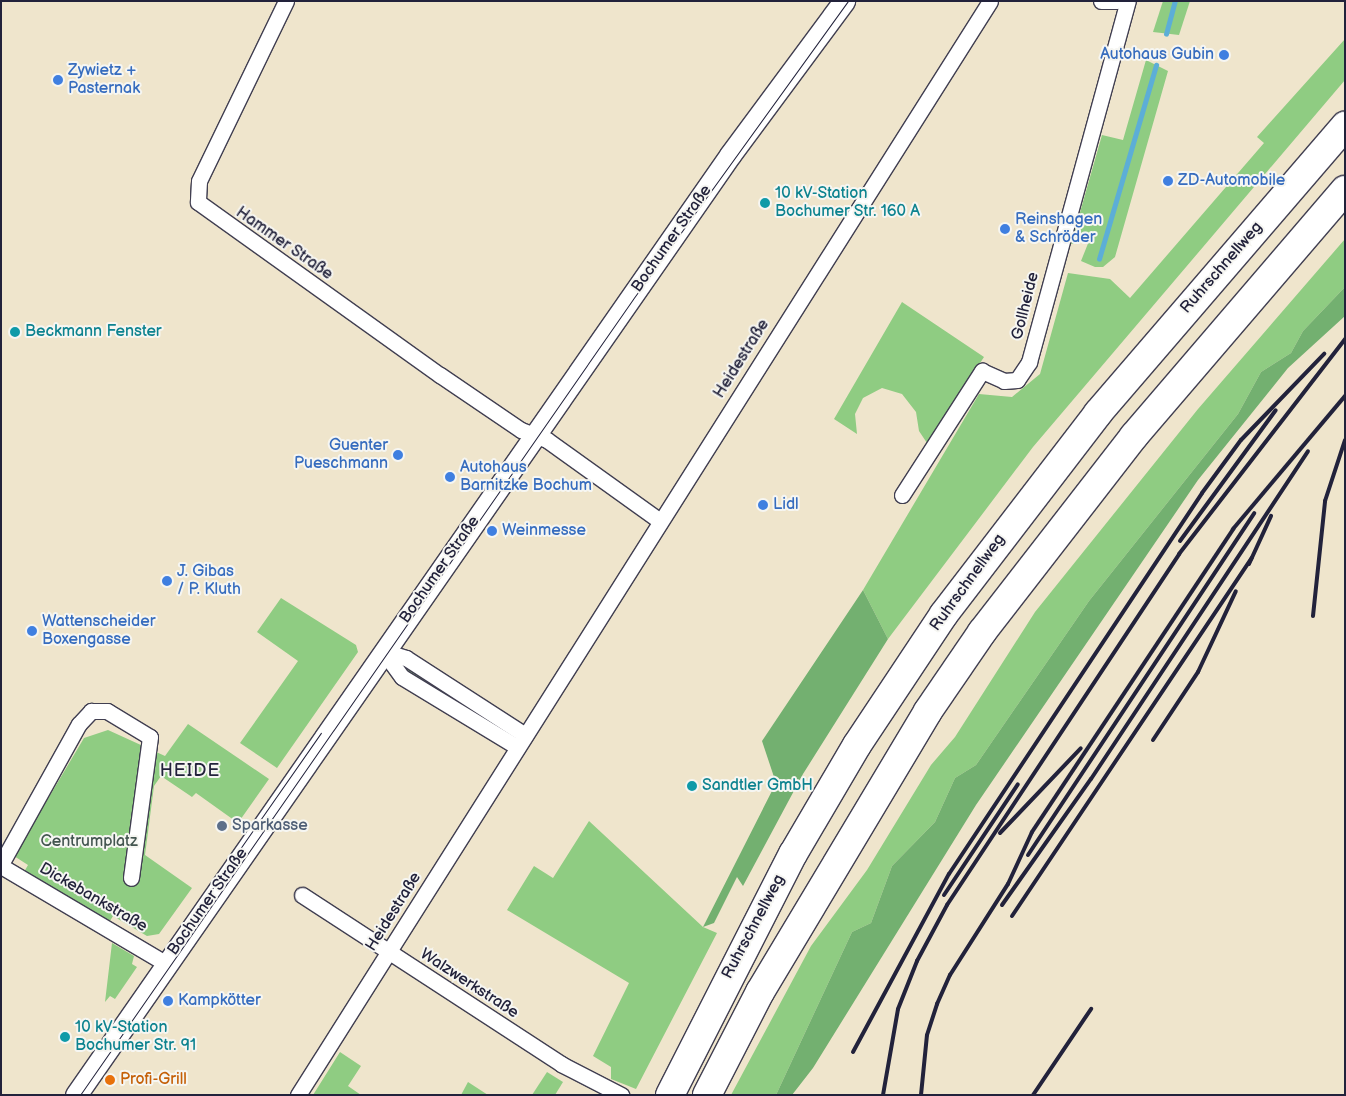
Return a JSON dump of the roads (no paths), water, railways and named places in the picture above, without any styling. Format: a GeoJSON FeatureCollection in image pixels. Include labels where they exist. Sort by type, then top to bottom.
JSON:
{"type":"FeatureCollection","features":[{"type":"Feature","properties":{"kind":"highway","name":"Ruhrschnellweg"},"geometry":{"type":"LineString","coordinates":[[670,1095],[793,854],[857,745],[944,614],[1098,413],[1345,126]]}},
{"type":"Feature","properties":{"kind":"highway"},"geometry":{"type":"LineString","coordinates":[[707,1095],[760,992],[928,711],[982,632],[1134,436],[1345,190]]}},
{"type":"Feature","properties":{"kind":"main road","name":"Bochumer Straße"},"geometry":{"type":"LineString","coordinates":[[76,1095],[165,963],[535,437],[758,115],[844,1]]}},
{"type":"Feature","properties":{"kind":"street","name":"Hammer Straße"},"geometry":{"type":"LineString","coordinates":[[286,1],[199,181],[198,202],[535,437]]}},
{"type":"Feature","properties":{"kind":"street","name":"Heidestraße"},"geometry":{"type":"LineString","coordinates":[[298,1095],[990,1]]}},
{"type":"Feature","properties":{"kind":"street"},"geometry":{"type":"LineString","coordinates":[[1101,1],[1117,1]]}},
{"type":"Feature","properties":{"kind":"street","name":"Gollheide"},"geometry":{"type":"LineString","coordinates":[[902,495],[982,371],[1004,381],[1018,380],[1029,362],[1128,1]]}},
{"type":"Feature","properties":{"kind":"street"},"geometry":{"type":"LineString","coordinates":[[535,437],[547,440],[660,521]]}},
{"type":"Feature","properties":{"kind":"street"},"geometry":{"type":"LineString","coordinates":[[383,651],[406,658],[521,741]]}},
{"type":"Feature","properties":{"kind":"street"},"geometry":{"type":"LineString","coordinates":[[1,865],[79,724],[92,711],[107,711],[150,737],[131,878]]}},
{"type":"Feature","properties":{"kind":"street","name":"Dickebankstraße"},"geometry":{"type":"LineString","coordinates":[[1,865],[165,963]]}},
{"type":"Feature","properties":{"kind":"street","name":"Walzwerkstraße"},"geometry":{"type":"LineString","coordinates":[[302,895],[561,1064],[621,1095]]}},
{"type":"Feature","properties":{"kind":"waterway"},"geometry":{"type":"LineString","coordinates":[[1166,34],[1175,1]]}},
{"type":"Feature","properties":{"kind":"waterway"},"geometry":{"type":"LineString","coordinates":[[1099,259],[1156,65]]}},
{"type":"Feature","properties":{"kind":"tram line"},"geometry":{"type":"LineString","coordinates":[[80,1095],[633,299],[848,1]]}},
{"type":"Feature","properties":{"kind":"tram line"},"geometry":{"type":"LineString","coordinates":[[175,942],[321,733]]}},
{"type":"Feature","properties":{"kind":"railway"},"geometry":{"type":"LineString","coordinates":[[883,1095],[898,1009],[917,961],[947,905],[1179,554],[1345,339]]}},
{"type":"Feature","properties":{"kind":"railway"},"geometry":{"type":"LineString","coordinates":[[853,1052],[949,874],[1202,493],[1241,440],[1324,354]]}},
{"type":"Feature","properties":{"kind":"railway"},"geometry":{"type":"LineString","coordinates":[[921,1095],[927,1035],[937,1004],[950,975],[1008,884],[1032,832],[1233,529],[1345,396]]}},
{"type":"Feature","properties":{"kind":"railway"},"geometry":{"type":"LineString","coordinates":[[1180,541],[1276,410]]}},
{"type":"Feature","properties":{"kind":"railway"},"geometry":{"type":"LineString","coordinates":[[1313,616],[1325,501],[1345,440]]}},
{"type":"Feature","properties":{"kind":"railway"},"geometry":{"type":"LineString","coordinates":[[1002,905],[1091,779],[1308,451]]}},
{"type":"Feature","properties":{"kind":"railway"},"geometry":{"type":"LineString","coordinates":[[1028,855],[1254,513]]}},
{"type":"Feature","properties":{"kind":"railway"},"geometry":{"type":"LineString","coordinates":[[1249,564],[1271,516]]}},
{"type":"Feature","properties":{"kind":"railway"},"geometry":{"type":"LineString","coordinates":[[1012,916],[1252,558]]}},
{"type":"Feature","properties":{"kind":"railway"},"geometry":{"type":"LineString","coordinates":[[1153,740],[1198,672],[1236,591]]}},
{"type":"Feature","properties":{"kind":"railway"},"geometry":{"type":"LineString","coordinates":[[1000,833],[1081,748]]}},
{"type":"Feature","properties":{"kind":"railway"},"geometry":{"type":"LineString","coordinates":[[944,895],[1018,784]]}},
{"type":"Feature","properties":{"kind":"railway"},"geometry":{"type":"LineString","coordinates":[[1033,1095],[1091,1009]]}},
{"type":"Feature","properties":{"kind":"place","name":"Autohaus Gubin"},"geometry":{"type":"Point","coordinates":[1224,55]}},
{"type":"Feature","properties":{"kind":"place","name":"Zywietz + Pasternak"},"geometry":{"type":"Point","coordinates":[58,80]}},
{"type":"Feature","properties":{"kind":"place","name":"ZD-Automobile"},"geometry":{"type":"Point","coordinates":[1168,181]}},
{"type":"Feature","properties":{"kind":"place","name":"10 kV-Station Bochumer Str. 160 A"},"geometry":{"type":"Point","coordinates":[765,203]}},
{"type":"Feature","properties":{"kind":"place","name":"Reinshagen & Schröder"},"geometry":{"type":"Point","coordinates":[1005,229]}},
{"type":"Feature","properties":{"kind":"place","name":"Beckmann Fenster"},"geometry":{"type":"Point","coordinates":[15,332]}},
{"type":"Feature","properties":{"kind":"place","name":"Guenter Pueschmann"},"geometry":{"type":"Point","coordinates":[398,455]}},
{"type":"Feature","properties":{"kind":"place","name":"Autohaus Barnitzke Bochum"},"geometry":{"type":"Point","coordinates":[450,477]}},
{"type":"Feature","properties":{"kind":"place","name":"Lidl"},"geometry":{"type":"Point","coordinates":[763,505]}},
{"type":"Feature","properties":{"kind":"place","name":"Weinmesse"},"geometry":{"type":"Point","coordinates":[492,531]}},
{"type":"Feature","properties":{"kind":"place","name":"J. Gibas / P. Kluth"},"geometry":{"type":"Point","coordinates":[167,581]}},
{"type":"Feature","properties":{"kind":"place","name":"Wattenscheider Boxengasse"},"geometry":{"type":"Point","coordinates":[32,631]}},
{"type":"Feature","properties":{"kind":"place","name":"Sandtler GmbH"},"geometry":{"type":"Point","coordinates":[692,786]}},
{"type":"Feature","properties":{"kind":"place","name":"Sparkasse"},"geometry":{"type":"Point","coordinates":[222,826]}},
{"type":"Feature","properties":{"kind":"place","name":"Kampkötter"},"geometry":{"type":"Point","coordinates":[168,1001]}},
{"type":"Feature","properties":{"kind":"place","name":"10 kV-Station Bochumer Str. 91"},"geometry":{"type":"Point","coordinates":[65,1037]}},
{"type":"Feature","properties":{"kind":"place","name":"Profi-Grill"},"geometry":{"type":"Point","coordinates":[110,1080]}},
{"type":"Feature","properties":{"kind":"district","name":"HEIDE"},"geometry":{"type":"Point","coordinates":[190,771]}},
{"type":"Feature","properties":{"kind":"park label","name":"Centrumplatz"},"geometry":{"type":"Point","coordinates":[89,842]}}]}
